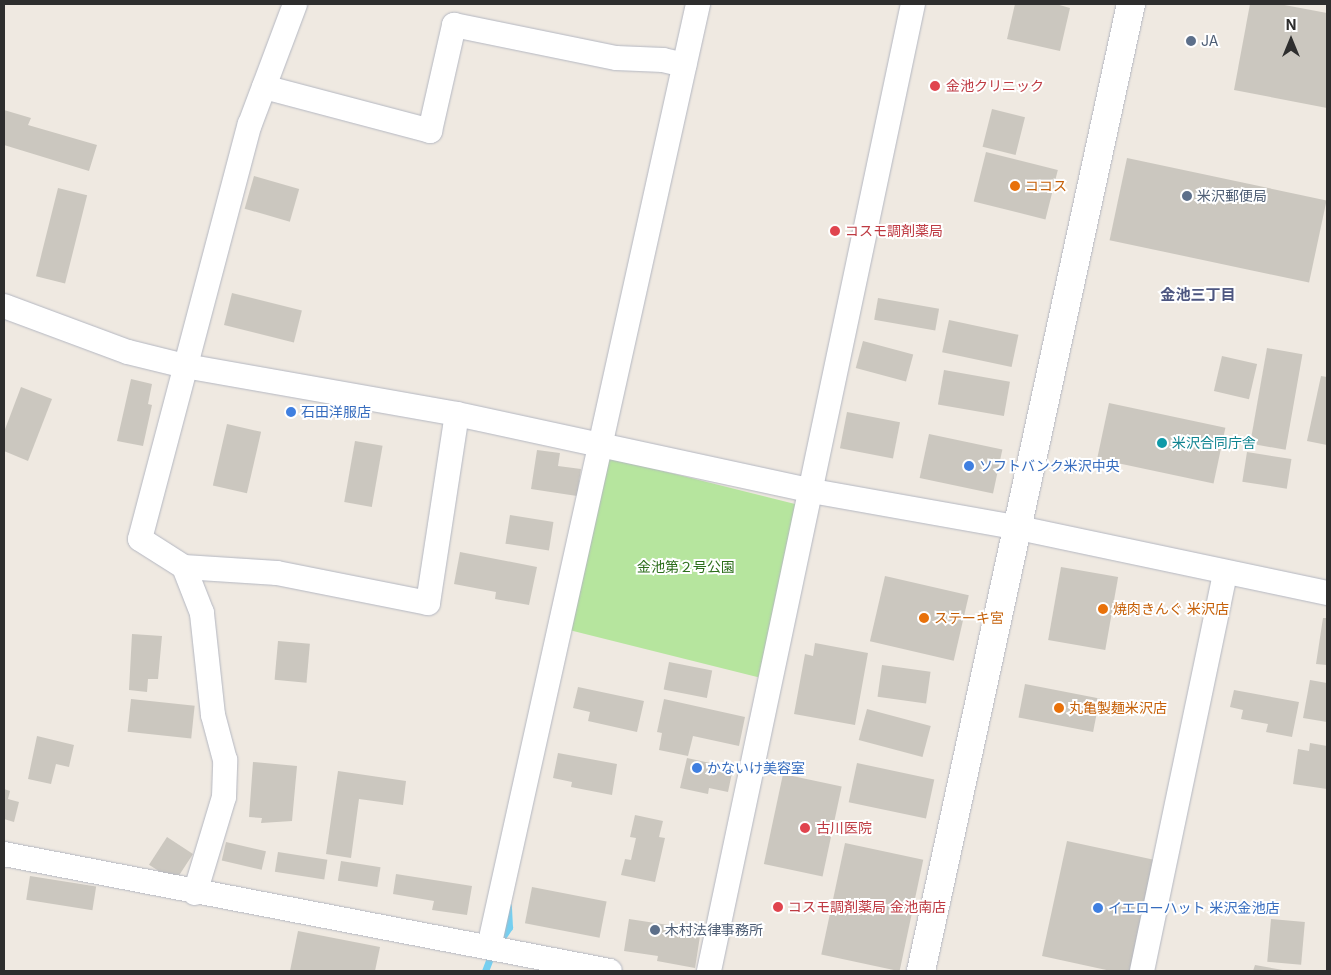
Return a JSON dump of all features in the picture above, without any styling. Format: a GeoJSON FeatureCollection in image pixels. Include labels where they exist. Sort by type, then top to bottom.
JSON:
{"type":"FeatureCollection","features":[{"type":"Feature","properties":{"kind":"street"},"geometry":{"type":"LineString","coordinates":[[295,4],[250,124],[140,539],[184,567],[277,572],[428,603],[456,414]]}},
{"type":"Feature","properties":{"kind":"street"},"geometry":{"type":"LineString","coordinates":[[489,947],[698,4]]}},
{"type":"Feature","properties":{"kind":"street"},"geometry":{"type":"LineString","coordinates":[[709,971],[812,491],[913,4]]}},
{"type":"Feature","properties":{"kind":"street"},"geometry":{"type":"LineString","coordinates":[[921,971],[1019,528],[1131,4]]}},
{"type":"Feature","properties":{"kind":"street"},"geometry":{"type":"LineString","coordinates":[[264,87],[430,131],[454,25],[616,58],[663,60],[684,66]]}},
{"type":"Feature","properties":{"kind":"street"},"geometry":{"type":"LineString","coordinates":[[4,306],[128,352],[185,366],[456,414],[602,444],[812,491],[1019,528],[1327,593]]}},
{"type":"Feature","properties":{"kind":"street"},"geometry":{"type":"LineString","coordinates":[[184,567],[202,613],[213,715],[224,760],[224,797],[195,893]]}},
{"type":"Feature","properties":{"kind":"street"},"geometry":{"type":"LineString","coordinates":[[1142,971],[1225,572]]}},
{"type":"Feature","properties":{"kind":"street"},"geometry":{"type":"LineString","coordinates":[[4,854],[195,893],[610,971]]}},
{"type":"Feature","properties":{"kind":"green space","name":"金池第２号公園"},"geometry":{"type":"Polygon","coordinates":[[[607,457],[801,505],[758,677],[564,629],[607,457]]]}},
{"type":"Feature","properties":{"kind":"building"},"geometry":{"type":"Polygon","coordinates":[[[1015,4],[1056,4],[1070,8],[1060,51],[1007,39],[1015,4]]]}},
{"type":"Feature","properties":{"kind":"building"},"geometry":{"type":"Polygon","coordinates":[[[1250,4],[1279,4],[1327,13],[1327,108],[1234,90],[1250,4]]]}},
{"type":"Feature","properties":{"kind":"building"},"geometry":{"type":"Polygon","coordinates":[[[992,109],[1025,117],[1016,155],[983,147],[992,109]]]}},
{"type":"Feature","properties":{"kind":"building"},"geometry":{"type":"Polygon","coordinates":[[[4,110],[31,118],[28,125],[97,145],[89,171],[4,145],[4,110]]]}},
{"type":"Feature","properties":{"kind":"building"},"geometry":{"type":"Polygon","coordinates":[[[986,152],[1058,170],[1045,219],[974,201],[986,152]]]}},
{"type":"Feature","properties":{"kind":"building"},"geometry":{"type":"Polygon","coordinates":[[[1127,158],[1327,200],[1309,283],[1110,240],[1127,158]]]}},
{"type":"Feature","properties":{"kind":"building"},"geometry":{"type":"Polygon","coordinates":[[[254,176],[299,189],[290,222],[245,209],[254,176]]]}},
{"type":"Feature","properties":{"kind":"building"},"geometry":{"type":"Polygon","coordinates":[[[58,188],[87,195],[65,284],[36,276],[58,188]]]}},
{"type":"Feature","properties":{"kind":"building"},"geometry":{"type":"Polygon","coordinates":[[[232,293],[302,310],[294,342],[224,325],[232,293]]]}},
{"type":"Feature","properties":{"kind":"building"},"geometry":{"type":"Polygon","coordinates":[[[878,298],[939,309],[935,330],[874,320],[878,298]]]}},
{"type":"Feature","properties":{"kind":"building"},"geometry":{"type":"Polygon","coordinates":[[[949,320],[1018,335],[1012,367],[942,352],[949,320]]]}},
{"type":"Feature","properties":{"kind":"building"},"geometry":{"type":"Polygon","coordinates":[[[863,341],[913,354],[906,382],[856,368],[863,341]]]}},
{"type":"Feature","properties":{"kind":"building"},"geometry":{"type":"Polygon","coordinates":[[[1267,348],[1302,354],[1286,450],[1250,444],[1267,348]]]}},
{"type":"Feature","properties":{"kind":"building"},"geometry":{"type":"Polygon","coordinates":[[[1222,356],[1257,364],[1249,399],[1214,391],[1222,356]]]}},
{"type":"Feature","properties":{"kind":"building"},"geometry":{"type":"Polygon","coordinates":[[[944,370],[1010,382],[1004,416],[938,404],[944,370]]]}},
{"type":"Feature","properties":{"kind":"building"},"geometry":{"type":"Polygon","coordinates":[[[1321,376],[1327,377],[1327,445],[1307,441],[1321,376]]]}},
{"type":"Feature","properties":{"kind":"building"},"geometry":{"type":"Polygon","coordinates":[[[131,379],[152,384],[148,404],[152,405],[143,446],[117,441],[131,379]]]}},
{"type":"Feature","properties":{"kind":"building"},"geometry":{"type":"Polygon","coordinates":[[[21,387],[52,399],[28,461],[4,451],[4,432],[21,387]]]}},
{"type":"Feature","properties":{"kind":"building","name":"米沢合同庁舎"},"geometry":{"type":"Polygon","coordinates":[[[1109,403],[1225,428],[1214,483],[1097,459],[1109,403]]]}},
{"type":"Feature","properties":{"kind":"building"},"geometry":{"type":"Polygon","coordinates":[[[847,412],[900,422],[893,459],[840,448],[847,412]]]}},
{"type":"Feature","properties":{"kind":"building"},"geometry":{"type":"Polygon","coordinates":[[[227,424],[261,432],[247,493],[213,485],[227,424]]]}},
{"type":"Feature","properties":{"kind":"building"},"geometry":{"type":"Polygon","coordinates":[[[929,434],[1002,450],[993,494],[920,478],[929,434]]]}},
{"type":"Feature","properties":{"kind":"building"},"geometry":{"type":"Polygon","coordinates":[[[355,441],[383,446],[372,507],[344,502],[355,441]]]}},
{"type":"Feature","properties":{"kind":"building"},"geometry":{"type":"Polygon","coordinates":[[[537,450],[560,453],[558,466],[581,469],[577,496],[531,489],[537,450]]]}},
{"type":"Feature","properties":{"kind":"building"},"geometry":{"type":"Polygon","coordinates":[[[1247,452],[1291,459],[1287,489],[1242,482],[1247,452]]]}},
{"type":"Feature","properties":{"kind":"building"},"geometry":{"type":"Polygon","coordinates":[[[510,515],[553,522],[549,551],[505,544],[510,515]]]}},
{"type":"Feature","properties":{"kind":"building"},"geometry":{"type":"Polygon","coordinates":[[[460,552],[537,567],[529,605],[495,599],[496,592],[454,584],[460,552]]]}},
{"type":"Feature","properties":{"kind":"building"},"geometry":{"type":"Polygon","coordinates":[[[1061,567],[1118,577],[1105,650],[1048,640],[1061,567]]]}},
{"type":"Feature","properties":{"kind":"building"},"geometry":{"type":"Polygon","coordinates":[[[885,576],[969,595],[954,661],[870,641],[885,576]]]}},
{"type":"Feature","properties":{"kind":"building"},"geometry":{"type":"Polygon","coordinates":[[[1323,618],[1327,618],[1327,665],[1316,664],[1323,618]]]}},
{"type":"Feature","properties":{"kind":"building"},"geometry":{"type":"Polygon","coordinates":[[[132,634],[162,636],[158,679],[148,679],[147,692],[129,690],[132,634]]]}},
{"type":"Feature","properties":{"kind":"building"},"geometry":{"type":"Polygon","coordinates":[[[278,641],[310,644],[306,683],[275,680],[278,641]]]}},
{"type":"Feature","properties":{"kind":"building"},"geometry":{"type":"Polygon","coordinates":[[[815,643],[868,653],[855,725],[794,714],[805,654],[813,656],[815,643]]]}},
{"type":"Feature","properties":{"kind":"building"},"geometry":{"type":"Polygon","coordinates":[[[669,662],[712,670],[707,698],[664,689],[669,662]]]}},
{"type":"Feature","properties":{"kind":"building"},"geometry":{"type":"Polygon","coordinates":[[[882,665],[931,672],[926,704],[878,697],[882,665]]]}},
{"type":"Feature","properties":{"kind":"building"},"geometry":{"type":"Polygon","coordinates":[[[1310,680],[1327,683],[1327,722],[1303,718],[1310,680]]]}},
{"type":"Feature","properties":{"kind":"building","name":"丸亀製麺米沢店"},"geometry":{"type":"Polygon","coordinates":[[[1025,684],[1100,699],[1093,732],[1019,717],[1025,684]]]}},
{"type":"Feature","properties":{"kind":"building"},"geometry":{"type":"Polygon","coordinates":[[[578,687],[644,701],[637,732],[588,721],[590,712],[573,708],[578,687]]]}},
{"type":"Feature","properties":{"kind":"building"},"geometry":{"type":"Polygon","coordinates":[[[1234,690],[1299,702],[1292,737],[1266,732],[1268,724],[1241,719],[1243,710],[1230,707],[1234,690]]]}},
{"type":"Feature","properties":{"kind":"building"},"geometry":{"type":"Polygon","coordinates":[[[131,699],[195,706],[191,739],[128,732],[131,699]]]}},
{"type":"Feature","properties":{"kind":"building"},"geometry":{"type":"Polygon","coordinates":[[[664,699],[745,717],[739,746],[693,736],[688,756],[659,750],[662,733],[657,732],[664,699]]]}},
{"type":"Feature","properties":{"kind":"building"},"geometry":{"type":"Polygon","coordinates":[[[867,709],[931,726],[922,757],[859,740],[867,709]]]}},
{"type":"Feature","properties":{"kind":"building"},"geometry":{"type":"Polygon","coordinates":[[[37,736],[74,745],[69,767],[56,764],[51,784],[28,779],[37,736]]]}},
{"type":"Feature","properties":{"kind":"building"},"geometry":{"type":"Polygon","coordinates":[[[1310,743],[1327,746],[1327,789],[1293,784],[1298,749],[1309,751],[1310,743]]]}},
{"type":"Feature","properties":{"kind":"building"},"geometry":{"type":"Polygon","coordinates":[[[558,753],[617,764],[612,795],[571,787],[572,782],[553,778],[558,753]]]}},
{"type":"Feature","properties":{"kind":"building"},"geometry":{"type":"Polygon","coordinates":[[[687,758],[733,768],[728,792],[709,788],[708,794],[680,788],[687,758]]]}},
{"type":"Feature","properties":{"kind":"building"},"geometry":{"type":"Polygon","coordinates":[[[253,762],[297,766],[292,821],[261,823],[262,818],[249,817],[253,762]]]}},
{"type":"Feature","properties":{"kind":"building"},"geometry":{"type":"Polygon","coordinates":[[[857,763],[934,779],[926,819],[849,802],[857,763]]]}},
{"type":"Feature","properties":{"kind":"building"},"geometry":{"type":"Polygon","coordinates":[[[338,771],[406,781],[403,805],[359,799],[351,858],[326,854],[338,771]]]}},
{"type":"Feature","properties":{"kind":"building"},"geometry":{"type":"Polygon","coordinates":[[[783,774],[842,786],[823,876],[764,864],[783,774]]]}},
{"type":"Feature","properties":{"kind":"building"},"geometry":{"type":"Polygon","coordinates":[[[4,789],[10,791],[8,799],[19,802],[14,822],[4,819],[4,789]]]}},
{"type":"Feature","properties":{"kind":"building"},"geometry":{"type":"Polygon","coordinates":[[[635,815],[663,821],[659,837],[665,838],[655,882],[621,875],[625,859],[631,860],[636,838],[630,837],[635,815]]]}},
{"type":"Feature","properties":{"kind":"building"},"geometry":{"type":"Polygon","coordinates":[[[167,837],[193,854],[175,882],[149,865],[167,837]]]}},
{"type":"Feature","properties":{"kind":"building","name":"イエローハット 米沢金池店"},"geometry":{"type":"Polygon","coordinates":[[[1067,841],[1155,860],[1131,971],[1111,971],[1042,956],[1067,841]]]}},
{"type":"Feature","properties":{"kind":"building"},"geometry":{"type":"Polygon","coordinates":[[[226,842],[266,851],[262,870],[222,861],[226,842]]]}},
{"type":"Feature","properties":{"kind":"building"},"geometry":{"type":"Polygon","coordinates":[[[845,843],[923,860],[900,971],[821,955],[845,843]]]}},
{"type":"Feature","properties":{"kind":"building"},"geometry":{"type":"Polygon","coordinates":[[[278,852],[327,860],[324,880],[275,872],[278,852]]]}},
{"type":"Feature","properties":{"kind":"building"},"geometry":{"type":"Polygon","coordinates":[[[341,861],[381,867],[377,887],[338,881],[341,861]]]}},
{"type":"Feature","properties":{"kind":"building"},"geometry":{"type":"Polygon","coordinates":[[[396,874],[472,886],[467,915],[432,910],[434,901],[393,894],[396,874]]]}},
{"type":"Feature","properties":{"kind":"building"},"geometry":{"type":"Polygon","coordinates":[[[30,876],[96,886],[92,910],[26,900],[30,876]]]}},
{"type":"Feature","properties":{"kind":"building"},"geometry":{"type":"Polygon","coordinates":[[[532,887],[607,902],[600,938],[525,923],[532,887]]]}},
{"type":"Feature","properties":{"kind":"building"},"geometry":{"type":"Polygon","coordinates":[[[629,919],[701,930],[695,968],[657,961],[658,956],[624,951],[629,919]]]}},
{"type":"Feature","properties":{"kind":"building"},"geometry":{"type":"Polygon","coordinates":[[[1271,919],[1305,922],[1301,965],[1267,962],[1271,919]]]}},
{"type":"Feature","properties":{"kind":"building"},"geometry":{"type":"Polygon","coordinates":[[[298,931],[380,947],[375,971],[290,971],[298,931]]]}},
{"type":"Feature","properties":{"kind":"building"},"geometry":{"type":"Polygon","coordinates":[[[1255,965],[1283,970],[1283,971],[1253,971],[1255,965]]]}},
{"type":"Feature","properties":{"kind":"waterway"},"geometry":{"type":"LineString","coordinates":[[499,942],[509,927],[508,906]]}},
{"type":"Feature","properties":{"kind":"waterway"},"geometry":{"type":"LineString","coordinates":[[485,971],[492,953]]}},
{"type":"Feature","properties":{"kind":"place","name":"JA"},"geometry":{"type":"Point","coordinates":[1191,41]}},
{"type":"Feature","properties":{"kind":"place","name":"金池クリニック"},"geometry":{"type":"Point","coordinates":[935,86]}},
{"type":"Feature","properties":{"kind":"place","name":"ココス"},"geometry":{"type":"Point","coordinates":[1015,186]}},
{"type":"Feature","properties":{"kind":"place","name":"米沢郵便局"},"geometry":{"type":"Point","coordinates":[1187,196]}},
{"type":"Feature","properties":{"kind":"place","name":"コスモ調剤薬局"},"geometry":{"type":"Point","coordinates":[835,231]}},
{"type":"Feature","properties":{"kind":"place","name":"石田洋服店"},"geometry":{"type":"Point","coordinates":[291,412]}},
{"type":"Feature","properties":{"kind":"place","name":"米沢合同庁舎"},"geometry":{"type":"Point","coordinates":[1162,443]}},
{"type":"Feature","properties":{"kind":"place","name":"ソフトバンク米沢中央"},"geometry":{"type":"Point","coordinates":[969,466]}},
{"type":"Feature","properties":{"kind":"place","name":"焼肉きんぐ 米沢店"},"geometry":{"type":"Point","coordinates":[1103,609]}},
{"type":"Feature","properties":{"kind":"place","name":"ステーキ宮"},"geometry":{"type":"Point","coordinates":[924,618]}},
{"type":"Feature","properties":{"kind":"place","name":"丸亀製麺米沢店"},"geometry":{"type":"Point","coordinates":[1059,708]}},
{"type":"Feature","properties":{"kind":"place","name":"かないけ美容室"},"geometry":{"type":"Point","coordinates":[697,768]}},
{"type":"Feature","properties":{"kind":"place","name":"古川医院"},"geometry":{"type":"Point","coordinates":[805,828]}},
{"type":"Feature","properties":{"kind":"place","name":"コスモ調剤薬局 金池南店"},"geometry":{"type":"Point","coordinates":[778,907]}},
{"type":"Feature","properties":{"kind":"place","name":"イエローハット 米沢金池店"},"geometry":{"type":"Point","coordinates":[1098,908]}},
{"type":"Feature","properties":{"kind":"place","name":"木村法律事務所"},"geometry":{"type":"Point","coordinates":[655,930]}},
{"type":"Feature","properties":{"kind":"district","name":"金池三丁目"},"geometry":{"type":"Point","coordinates":[1198,295]}}]}
